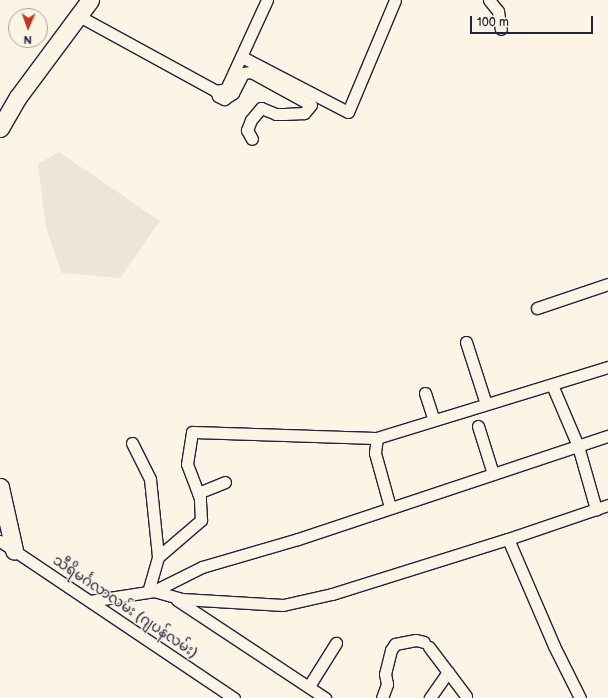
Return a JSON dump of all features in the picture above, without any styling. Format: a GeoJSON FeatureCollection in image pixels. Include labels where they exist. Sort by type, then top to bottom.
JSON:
{"type":"FeatureCollection","features":[{"type":"Feature","properties":{"kind":"highway"},"geometry":{"type":"LineString","coordinates":[[0,112],[78,8],[90,0]]}},
{"type":"Feature","properties":{"kind":"highway"},"geometry":{"type":"LineString","coordinates":[[0,128],[18,97],[78,8]]}},
{"type":"Feature","properties":{"kind":"highway"},"geometry":{"type":"LineString","coordinates":[[0,487],[14,550]]}},
{"type":"Feature","properties":{"kind":"street"},"geometry":{"type":"LineString","coordinates":[[216,91],[226,89],[267,0]]}},
{"type":"Feature","properties":{"kind":"street"},"geometry":{"type":"LineString","coordinates":[[242,57],[348,112],[395,0]]}},
{"type":"Feature","properties":{"kind":"street"},"geometry":{"type":"LineString","coordinates":[[489,0],[498,11],[501,29]]}},
{"type":"Feature","properties":{"kind":"street"},"geometry":{"type":"LineString","coordinates":[[78,8],[216,91],[218,96],[224,99],[233,93],[243,73],[251,72],[311,105],[304,113],[276,114],[261,108],[251,120],[247,130],[252,139]]}},
{"type":"Feature","properties":{"kind":"street"},"geometry":{"type":"LineString","coordinates":[[537,308],[608,284]]}},
{"type":"Feature","properties":{"kind":"street"},"geometry":{"type":"LineString","coordinates":[[466,342],[486,404]]}},
{"type":"Feature","properties":{"kind":"street"},"geometry":{"type":"LineString","coordinates":[[158,557],[201,520],[198,493],[187,464],[192,432],[377,438],[608,367]]}},
{"type":"Feature","properties":{"kind":"street"},"geometry":{"type":"LineString","coordinates":[[552,385],[578,446],[596,508]]}},
{"type":"Feature","properties":{"kind":"street"},"geometry":{"type":"LineString","coordinates":[[425,393],[434,420]]}},
{"type":"Feature","properties":{"kind":"street"},"geometry":{"type":"LineString","coordinates":[[478,426],[493,474]]}},
{"type":"Feature","properties":{"kind":"street"},"geometry":{"type":"LineString","coordinates":[[90,601],[151,592],[202,567],[298,539],[608,436]]}},
{"type":"Feature","properties":{"kind":"street"},"geometry":{"type":"LineString","coordinates":[[377,438],[375,453],[390,508]]}},
{"type":"Feature","properties":{"kind":"street"},"geometry":{"type":"LineString","coordinates":[[132,443],[150,479],[158,557],[151,592]]}},
{"type":"Feature","properties":{"kind":"street"},"geometry":{"type":"LineString","coordinates":[[198,493],[225,482]]}},
{"type":"Feature","properties":{"kind":"street"},"geometry":{"type":"LineString","coordinates":[[151,592],[217,602],[283,605],[332,594],[508,539],[608,505]]}},
{"type":"Feature","properties":{"kind":"street"},"geometry":{"type":"LineString","coordinates":[[508,539],[554,646],[580,698]]}},
{"type":"Feature","properties":{"kind":"street","name":"သီရိမင်္ဂလာလမ်း (ဂျပန်လမ်း)"},"geometry":{"type":"LineString","coordinates":[[0,541],[234,698]]}},
{"type":"Feature","properties":{"kind":"street"},"geometry":{"type":"LineString","coordinates":[[172,596],[310,686],[325,698]]}},
{"type":"Feature","properties":{"kind":"street"},"geometry":{"type":"LineString","coordinates":[[382,698],[387,684],[385,674],[391,650],[395,644],[416,640],[426,645],[466,696]]}},
{"type":"Feature","properties":{"kind":"street"},"geometry":{"type":"LineString","coordinates":[[310,686],[336,643]]}},
{"type":"Feature","properties":{"kind":"street"},"geometry":{"type":"LineString","coordinates":[[430,698],[448,672]]}},
{"type":"Feature","properties":{"kind":"shaded area"},"geometry":{"type":"Polygon","coordinates":[[[59,152],[160,221],[120,278],[62,273],[46,228],[38,164],[59,152]]]}}]}
